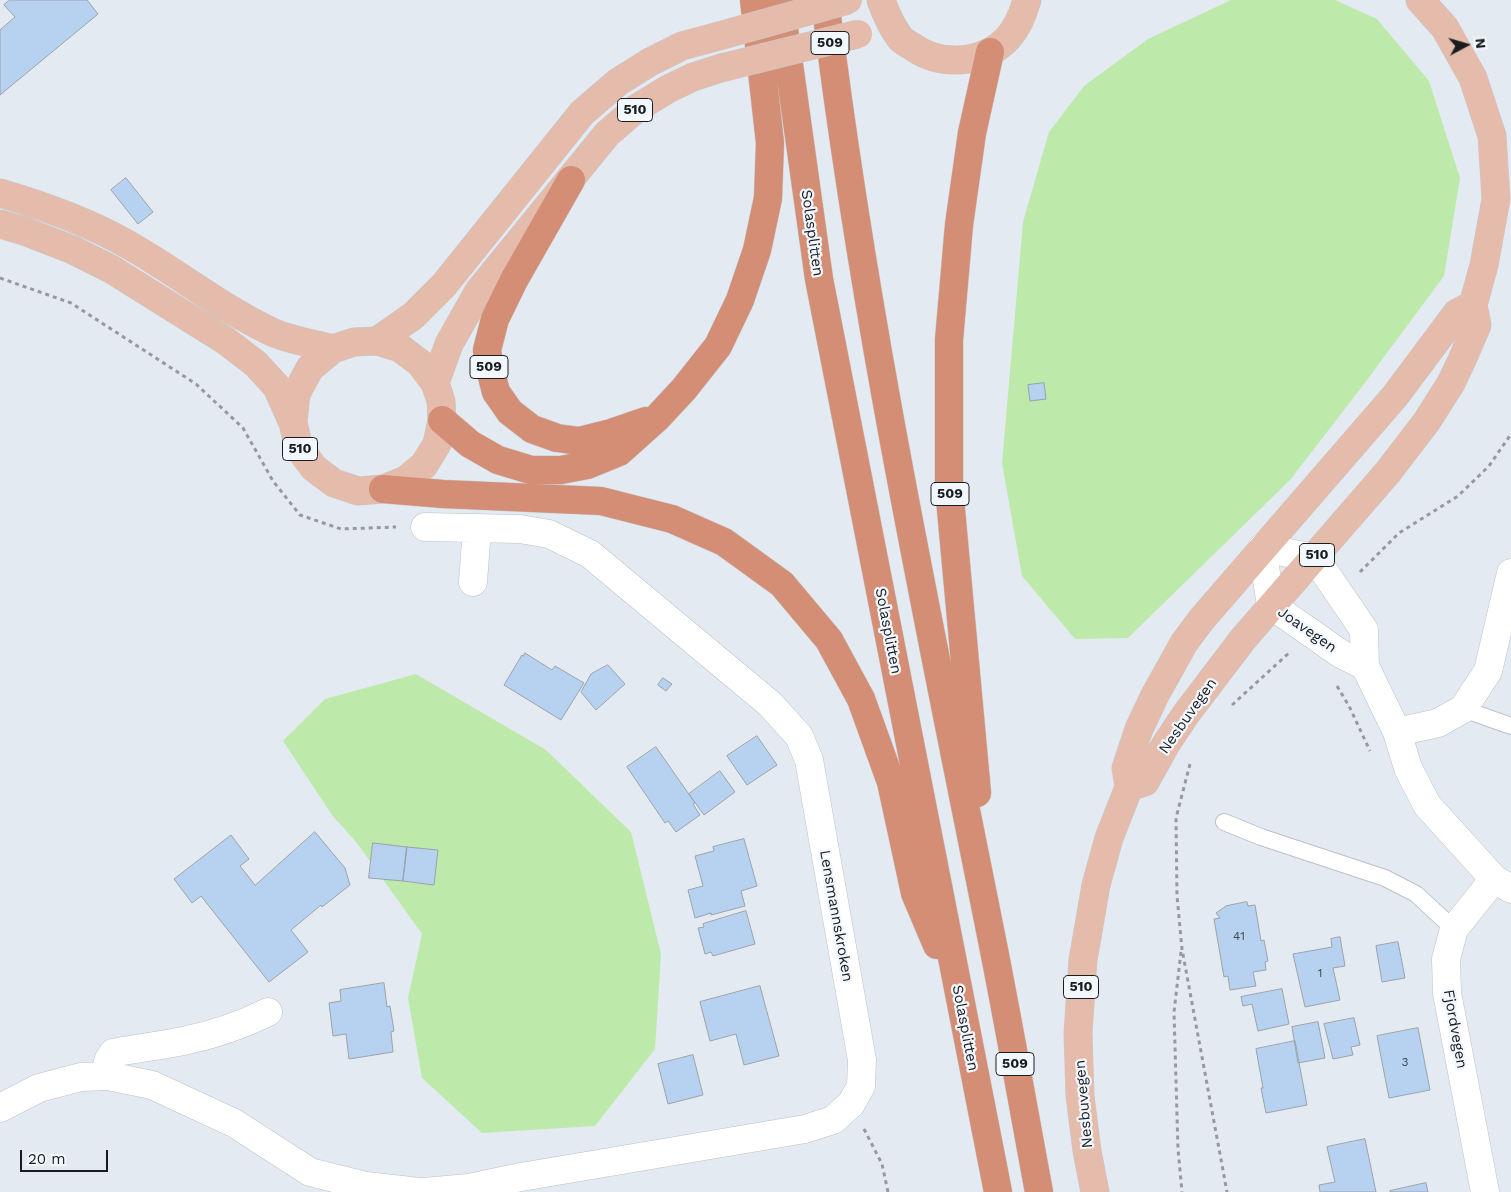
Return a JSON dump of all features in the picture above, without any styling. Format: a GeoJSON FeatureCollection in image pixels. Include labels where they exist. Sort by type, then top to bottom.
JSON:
{"type":"FeatureCollection","features":[{"type":"Feature","properties":{"kind":"highway","name":"509"},"geometry":{"type":"LineString","coordinates":[[442,420],[470,444],[498,460],[531,470],[561,470],[587,465],[619,452],[657,418],[684,389],[718,346],[740,300],[757,250],[768,198],[770,143],[754,0]]}},
{"type":"Feature","properties":{"kind":"highway","name":"Solasplitten"},"geometry":{"type":"LineString","coordinates":[[780,0],[819,279],[957,991],[998,1192]]}},
{"type":"Feature","properties":{"kind":"highway","name":"509"},"geometry":{"type":"LineString","coordinates":[[825,0],[835,86],[868,299],[933,651],[991,937],[1039,1192]]}},
{"type":"Feature","properties":{"kind":"highway","name":"509"},"geometry":{"type":"LineString","coordinates":[[990,52],[972,133],[960,225],[949,340],[949,488],[991,937]]}},
{"type":"Feature","properties":{"kind":"highway","name":"509"},"geometry":{"type":"LineString","coordinates":[[571,180],[514,280],[495,319],[487,350],[496,392],[510,412],[532,429],[557,438],[579,440],[610,433],[657,418]]}},
{"type":"Feature","properties":{"kind":"highway","name":"509"},"geometry":{"type":"LineString","coordinates":[[383,489],[443,494],[602,501],[672,519],[724,542],[782,584],[828,640],[861,699],[891,782],[915,893],[957,991]]}},
{"type":"Feature","properties":{"kind":"main road","name":"510"},"geometry":{"type":"LineString","coordinates":[[377,341],[413,316],[444,285],[576,121],[618,82],[650,62],[682,46],[848,0]]}},
{"type":"Feature","properties":{"kind":"main road","name":"510"},"geometry":{"type":"LineString","coordinates":[[881,0],[888,21],[902,40],[921,53],[944,60],[967,60],[990,52],[1008,38],[1021,19],[1027,0]]}},
{"type":"Feature","properties":{"kind":"main road","name":"510"},"geometry":{"type":"LineString","coordinates":[[1129,787],[1126,768],[1139,729],[1155,695],[1184,643],[1262,548],[1395,396],[1457,313],[1472,305],[1484,265],[1496,199],[1492,136],[1473,78],[1445,28],[1420,0]]}},
{"type":"Feature","properties":{"kind":"main road","name":"510"},"geometry":{"type":"LineString","coordinates":[[435,383],[449,344],[479,292],[607,134],[637,108],[668,89],[693,77],[721,68],[858,34],[902,40]]}},
{"type":"Feature","properties":{"kind":"main road"},"geometry":{"type":"LineString","coordinates":[[0,193],[35,203],[83,222],[127,244],[241,316],[275,333],[333,349]]}},
{"type":"Feature","properties":{"kind":"main road","name":"510"},"geometry":{"type":"LineString","coordinates":[[0,224],[73,250],[111,269],[226,341],[256,364],[277,387],[293,423],[299,448],[314,468],[334,483],[358,490],[383,489],[406,480],[424,465],[437,444],[442,420],[441,401],[435,383],[420,362],[400,348],[377,341],[354,342],[333,349],[310,368],[296,394],[293,423]]}},
{"type":"Feature","properties":{"kind":"main road","name":"Nesbuvegen"},"geometry":{"type":"LineString","coordinates":[[1095,1192],[1087,1151],[1080,1096],[1078,1033],[1082,960],[1096,885],[1110,838],[1129,787],[1145,782],[1166,744],[1186,714],[1243,639],[1388,472],[1427,421],[1462,360],[1477,325],[1472,305]]}},
{"type":"Feature","properties":{"kind":"street","name":"Lensmannskroken"},"geometry":{"type":"LineString","coordinates":[[424,1192],[469,1188],[521,1177],[805,1129],[833,1120],[851,1104],[861,1086],[862,1060],[809,760],[799,736],[770,704],[590,554],[549,534],[520,529],[425,526]]}},
{"type":"Feature","properties":{"kind":"street"},"geometry":{"type":"LineString","coordinates":[[473,582],[477,528]]}},
{"type":"Feature","properties":{"kind":"street"},"geometry":{"type":"LineString","coordinates":[[1262,548],[1315,558],[1364,630],[1365,666],[1397,732],[1408,768],[1427,805],[1502,884]]}},
{"type":"Feature","properties":{"kind":"street","name":"Joavegen"},"geometry":{"type":"LineString","coordinates":[[1262,548],[1272,605],[1341,654],[1365,666]]}},
{"type":"Feature","properties":{"kind":"street"},"geometry":{"type":"LineString","coordinates":[[1397,732],[1438,723],[1463,709],[1488,671],[1511,572]]}},
{"type":"Feature","properties":{"kind":"street","name":"Fjordvegen"},"geometry":{"type":"LineString","coordinates":[[1485,1192],[1446,993],[1446,959],[1454,929],[1502,884]]}},
{"type":"Feature","properties":{"kind":"street"},"geometry":{"type":"LineString","coordinates":[[108,1076],[108,1061],[113,1053],[181,1042],[214,1034],[245,1023],[268,1012]]}},
{"type":"Feature","properties":{"kind":"street"},"geometry":{"type":"LineString","coordinates":[[0,1108],[39,1088],[81,1076],[108,1076],[152,1085],[234,1122],[310,1172],[366,1186],[419,1192]]}},
{"type":"Feature","properties":{"kind":"lane"},"geometry":{"type":"LineString","coordinates":[[1463,709],[1511,726]]}},
{"type":"Feature","properties":{"kind":"lane"},"geometry":{"type":"LineString","coordinates":[[1224,822],[1261,837],[1385,878],[1416,894],[1454,929]]}},
{"type":"Feature","properties":{"kind":"path"},"geometry":{"type":"LineString","coordinates":[[0,278],[71,303],[196,384],[243,428],[273,481],[300,515],[341,529],[425,526]]}},
{"type":"Feature","properties":{"kind":"path"},"geometry":{"type":"LineString","coordinates":[[1354,578],[1399,533],[1458,496],[1489,466],[1511,434]]}},
{"type":"Feature","properties":{"kind":"path"},"geometry":{"type":"LineString","coordinates":[[1228,708],[1296,646]]}},
{"type":"Feature","properties":{"kind":"path"},"geometry":{"type":"LineString","coordinates":[[1190,763],[1176,818],[1177,896],[1182,949],[1227,1192]]}},
{"type":"Feature","properties":{"kind":"path"},"geometry":{"type":"LineString","coordinates":[[1182,949],[1174,1012],[1178,1149],[1182,1192]]}},
{"type":"Feature","properties":{"kind":"path"},"geometry":{"type":"LineString","coordinates":[[851,1104],[882,1164],[888,1192]]}},
{"type":"Feature","properties":{"kind":"green space"},"geometry":{"type":"Polygon","coordinates":[[[1231,0],[1335,0],[1377,19],[1429,81],[1460,178],[1444,276],[1290,480],[1128,638],[1075,639],[1022,576],[1002,463],[1023,222],[1049,132],[1084,86],[1148,39],[1231,0]]]}},
{"type":"Feature","properties":{"kind":"green space"},"geometry":{"type":"Polygon","coordinates":[[[416,674],[546,750],[631,832],[661,954],[655,1049],[595,1126],[482,1133],[422,1078],[408,998],[422,934],[357,843],[332,815],[283,741],[325,699],[416,674]]]}},
{"type":"Feature","properties":{"kind":"building"},"geometry":{"type":"Polygon","coordinates":[[[10,0],[87,0],[98,14],[0,95],[0,30],[15,17],[4,5],[10,0]]]}},
{"type":"Feature","properties":{"kind":"building"},"geometry":{"type":"Polygon","coordinates":[[[126,178],[153,212],[138,224],[111,190],[126,178]]]}},
{"type":"Feature","properties":{"kind":"building"},"geometry":{"type":"Polygon","coordinates":[[[1044,383],[1046,399],[1030,401],[1028,385],[1044,383]]]}},
{"type":"Feature","properties":{"kind":"building"},"geometry":{"type":"Polygon","coordinates":[[[525,653],[552,670],[555,666],[584,683],[561,720],[504,685],[525,653]]]}},
{"type":"Feature","properties":{"kind":"building"},"geometry":{"type":"Polygon","coordinates":[[[608,665],[625,684],[596,710],[581,692],[591,674],[608,665]]]}},
{"type":"Feature","properties":{"kind":"building"},"geometry":{"type":"Polygon","coordinates":[[[663,678],[672,684],[666,691],[658,685],[663,678]]]}},
{"type":"Feature","properties":{"kind":"building"},"geometry":{"type":"Polygon","coordinates":[[[757,736],[777,765],[747,785],[727,756],[757,736]]]}},
{"type":"Feature","properties":{"kind":"building"},"geometry":{"type":"Polygon","coordinates":[[[656,747],[695,803],[693,804],[700,815],[676,832],[668,821],[665,823],[627,767],[656,747]]]}},
{"type":"Feature","properties":{"kind":"building"},"geometry":{"type":"Polygon","coordinates":[[[720,771],[735,792],[704,815],[689,794],[720,771]]]}},
{"type":"Feature","properties":{"kind":"building"},"geometry":{"type":"Polygon","coordinates":[[[315,832],[345,868],[350,885],[322,907],[321,905],[291,930],[308,952],[269,982],[201,896],[192,903],[174,879],[231,835],[249,859],[240,866],[255,885],[315,832]]]}},
{"type":"Feature","properties":{"kind":"building"},"geometry":{"type":"Polygon","coordinates":[[[744,839],[757,886],[741,891],[745,906],[695,918],[688,890],[703,886],[695,856],[714,851],[713,847],[744,839]]]}},
{"type":"Feature","properties":{"kind":"building"},"geometry":{"type":"Polygon","coordinates":[[[373,843],[407,847],[403,881],[369,878],[373,843]]]}},
{"type":"Feature","properties":{"kind":"building"},"geometry":{"type":"Polygon","coordinates":[[[407,847],[438,850],[434,885],[403,881],[407,847]]]}},
{"type":"Feature","properties":{"kind":"building"},"geometry":{"type":"Polygon","coordinates":[[[1247,902],[1248,906],[1255,905],[1261,941],[1264,940],[1268,961],[1265,962],[1266,970],[1253,972],[1256,986],[1230,990],[1228,976],[1224,977],[1214,919],[1220,918],[1216,913],[1226,906],[1247,902]]]}},
{"type":"Feature","properties":{"kind":"building"},"geometry":{"type":"Polygon","coordinates":[[[746,911],[755,944],[713,956],[711,952],[705,954],[698,928],[704,927],[703,924],[746,911]]]}},
{"type":"Feature","properties":{"kind":"building"},"geometry":{"type":"Polygon","coordinates":[[[1340,937],[1345,966],[1333,968],[1340,1000],[1305,1007],[1293,954],[1332,947],[1331,939],[1340,937]]]}},
{"type":"Feature","properties":{"kind":"building"},"geometry":{"type":"Polygon","coordinates":[[[1398,942],[1405,978],[1382,982],[1376,946],[1398,942]]]}},
{"type":"Feature","properties":{"kind":"building"},"geometry":{"type":"Polygon","coordinates":[[[384,983],[387,1007],[390,1006],[394,1031],[391,1032],[393,1052],[349,1059],[346,1034],[333,1036],[329,1003],[341,1001],[340,990],[384,983]]]}},
{"type":"Feature","properties":{"kind":"building"},"geometry":{"type":"Polygon","coordinates":[[[760,986],[779,1056],[744,1065],[736,1034],[710,1041],[700,1002],[760,986]]]}},
{"type":"Feature","properties":{"kind":"building"},"geometry":{"type":"Polygon","coordinates":[[[1282,989],[1289,1024],[1258,1031],[1252,1004],[1243,1006],[1241,997],[1282,989]]]}},
{"type":"Feature","properties":{"kind":"building"},"geometry":{"type":"Polygon","coordinates":[[[1354,1018],[1360,1045],[1351,1047],[1353,1055],[1333,1059],[1324,1024],[1354,1018]]]}},
{"type":"Feature","properties":{"kind":"building"},"geometry":{"type":"Polygon","coordinates":[[[1318,1022],[1325,1058],[1298,1063],[1292,1027],[1318,1022]]]}},
{"type":"Feature","properties":{"kind":"building"},"geometry":{"type":"Polygon","coordinates":[[[1418,1028],[1430,1090],[1389,1098],[1377,1036],[1418,1028]]]}},
{"type":"Feature","properties":{"kind":"building"},"geometry":{"type":"Polygon","coordinates":[[[1295,1041],[1307,1105],[1266,1113],[1256,1049],[1295,1041]]]}},
{"type":"Feature","properties":{"kind":"building"},"geometry":{"type":"Polygon","coordinates":[[[693,1055],[703,1095],[668,1104],[658,1064],[693,1055]]]}},
{"type":"Feature","properties":{"kind":"building"},"geometry":{"type":"Polygon","coordinates":[[[1365,1139],[1376,1192],[1320,1192],[1319,1185],[1335,1182],[1327,1147],[1365,1139]]]}},
{"type":"Feature","properties":{"kind":"building"},"geometry":{"type":"Polygon","coordinates":[[[1426,1183],[1428,1192],[1390,1192],[1390,1191],[1426,1183]]]}}]}
